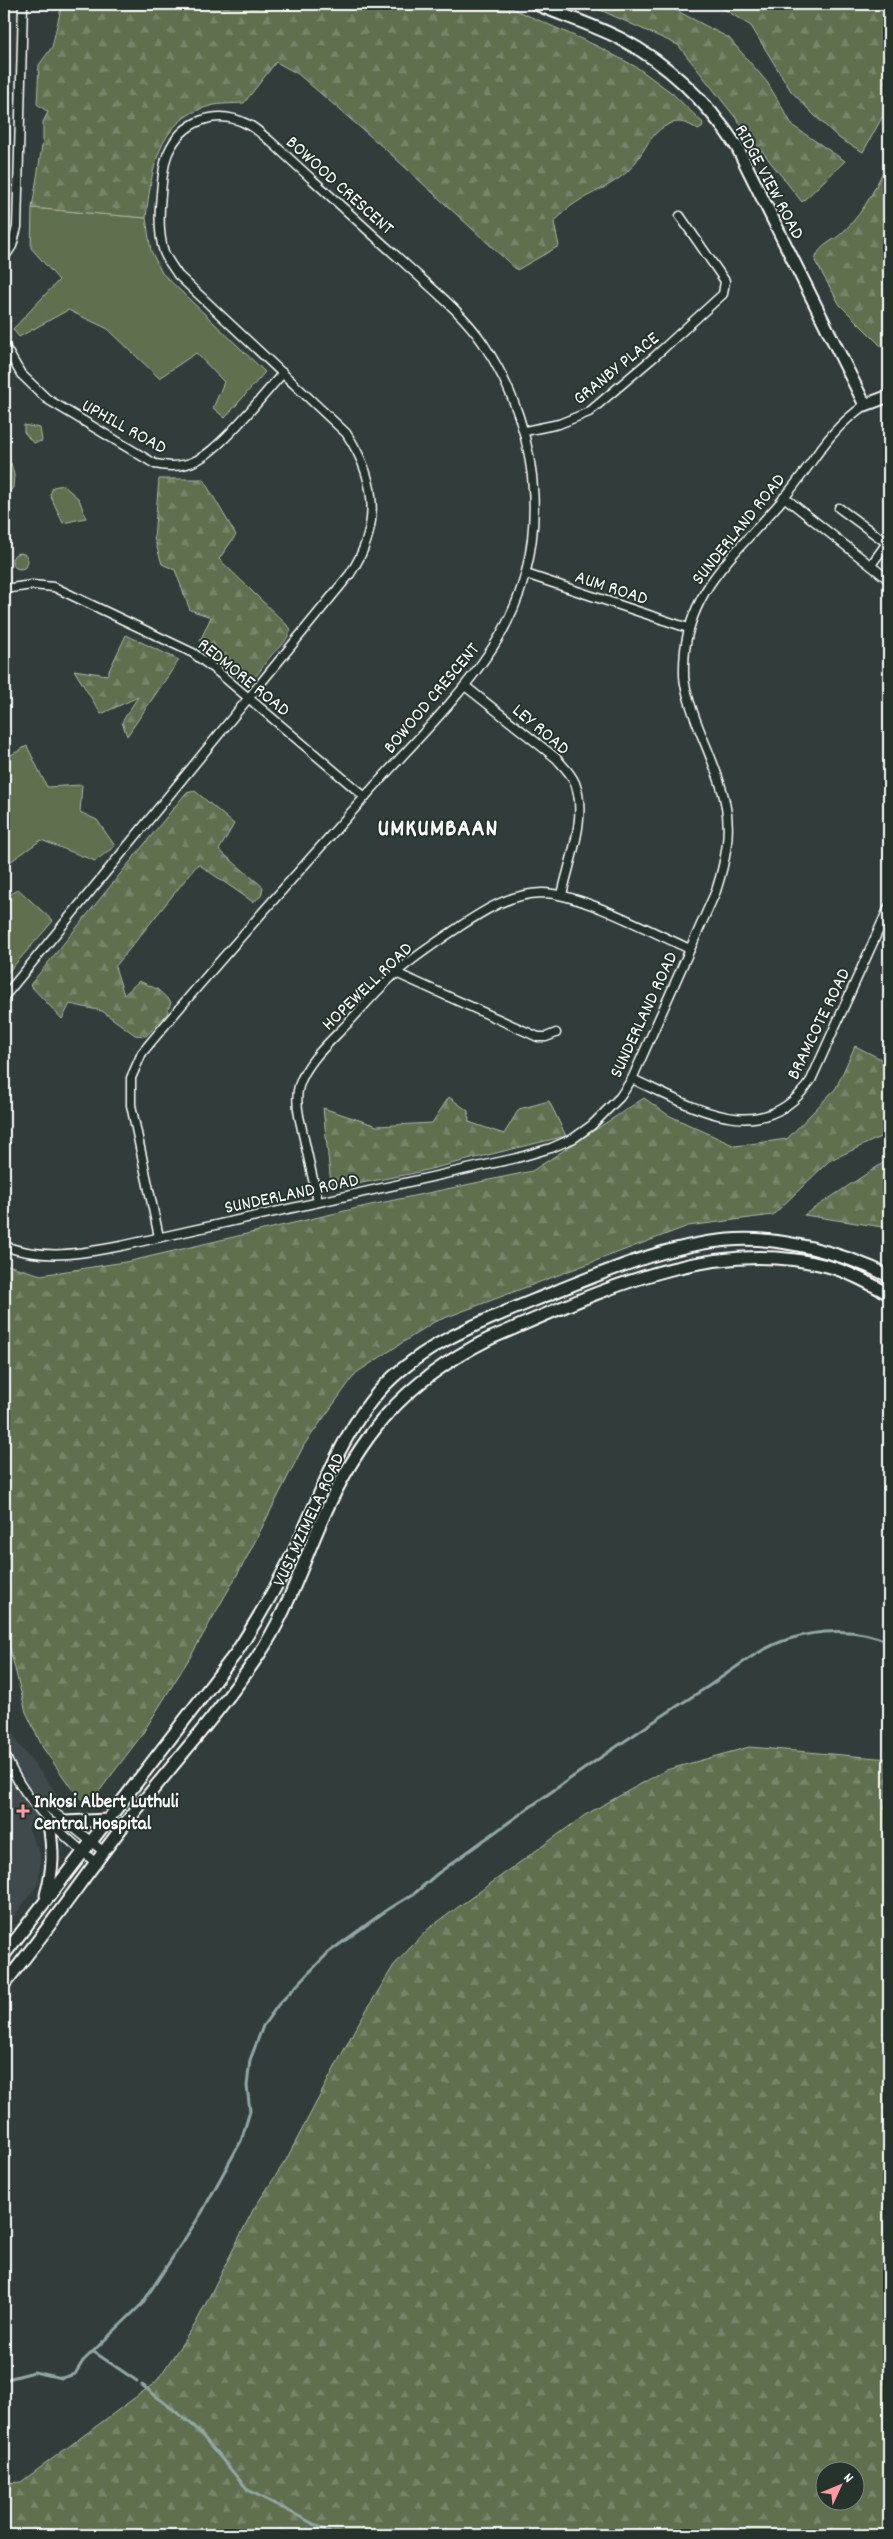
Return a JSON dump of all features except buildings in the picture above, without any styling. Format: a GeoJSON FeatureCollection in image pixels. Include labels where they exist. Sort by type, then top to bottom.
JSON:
{"type":"FeatureCollection","features":[{"type":"Feature","properties":{"kind":"main road","name":"RIDGE VIEW ROAD"},"geometry":{"type":"LineString","coordinates":[[536,4],[621,39],[676,75],[702,100],[721,124],[753,178],[865,405]]}},
{"type":"Feature","properties":{"kind":"main road"},"geometry":{"type":"LineString","coordinates":[[865,405],[889,396]]}},
{"type":"Feature","properties":{"kind":"main road","name":"VUSI MZIMELA ROAD"},"geometry":{"type":"LineString","coordinates":[[4,1955],[45,1899],[236,1653],[258,1618],[292,1556],[328,1472],[346,1437],[371,1401],[389,1381],[419,1357],[479,1323],[671,1249],[729,1240],[762,1240],[847,1259],[870,1266],[889,1276]]}},
{"type":"Feature","properties":{"kind":"main road","name":"VUSI MZIMELA ROAD"},"geometry":{"type":"LineString","coordinates":[[4,1984],[104,1852],[258,1655],[293,1590],[338,1485],[357,1453],[376,1426],[397,1402],[437,1369],[488,1339],[648,1275],[716,1259],[774,1257],[804,1261],[829,1267],[889,1294]]}},
{"type":"Feature","properties":{"kind":"main road"},"geometry":{"type":"LineString","coordinates":[[65,1822],[108,1820]]}},
{"type":"Feature","properties":{"kind":"main road"},"geometry":{"type":"LineString","coordinates":[[45,1899],[53,1870],[53,1847],[48,1822]]}},
{"type":"Feature","properties":{"kind":"street"},"geometry":{"type":"LineString","coordinates":[[4,258],[12,246],[17,227],[23,4]]}},
{"type":"Feature","properties":{"kind":"street","name":"BOWOOD CRESCENT"},"geometry":{"type":"LineString","coordinates":[[4,997],[350,574],[366,548],[372,498],[367,474],[358,452],[340,427],[178,275],[164,253],[160,236],[159,208],[168,154],[176,138],[190,125],[208,116],[228,117],[248,124],[268,140],[466,322],[494,361],[510,390],[525,431],[534,496],[526,574],[501,634],[465,686],[365,797],[153,1040],[137,1062],[131,1078],[131,1105],[159,1237]]}},
{"type":"Feature","properties":{"kind":"street","name":"GRANBY PLACE"},"geometry":{"type":"LineString","coordinates":[[525,431],[559,424],[589,412],[713,305],[723,294],[725,281],[680,216]]}},
{"type":"Feature","properties":{"kind":"street","name":"UPHILL ROAD"},"geometry":{"type":"LineString","coordinates":[[4,346],[21,374],[47,399],[156,464],[166,466],[188,464],[208,452],[283,373]]}},
{"type":"Feature","properties":{"kind":"street","name":"SUNDERLAND ROAD"},"geometry":{"type":"LineString","coordinates":[[4,1246],[37,1254],[73,1255],[318,1202],[551,1148],[574,1138],[592,1125],[620,1097],[632,1079],[716,891],[724,866],[727,822],[725,802],[684,682],[688,628],[699,600],[713,578],[784,497],[836,428],[865,405]]}},
{"type":"Feature","properties":{"kind":"street"},"geometry":{"type":"LineString","coordinates":[[784,497],[889,580]]}},
{"type":"Feature","properties":{"kind":"street"},"geometry":{"type":"LineString","coordinates":[[840,508],[888,542],[871,565]]}},
{"type":"Feature","properties":{"kind":"street","name":"AUM ROAD"},"geometry":{"type":"LineString","coordinates":[[526,574],[688,628]]}},
{"type":"Feature","properties":{"kind":"street","name":"REDMORE ROAD"},"geometry":{"type":"LineString","coordinates":[[4,589],[32,584],[54,587],[193,653],[365,797]]}},
{"type":"Feature","properties":{"kind":"street","name":"LEY ROAD"},"geometry":{"type":"LineString","coordinates":[[465,686],[556,758],[575,783],[579,814],[562,895]]}},
{"type":"Feature","properties":{"kind":"street","name":"HOPEWELL ROAD"},"geometry":{"type":"LineString","coordinates":[[318,1202],[296,1102],[299,1085],[318,1054],[396,973],[427,948],[498,903],[526,894],[562,895],[690,949]]}},
{"type":"Feature","properties":{"kind":"street","name":"BRAMCOTE ROAD"},"geometry":{"type":"LineString","coordinates":[[632,1079],[715,1115],[756,1119],[784,1108],[797,1098],[811,1080],[889,907]]}},
{"type":"Feature","properties":{"kind":"street"},"geometry":{"type":"LineString","coordinates":[[396,973],[538,1037],[546,1037],[556,1033]]}},
{"type":"Feature","properties":{"kind":"street"},"geometry":{"type":"LineString","coordinates":[[4,1752],[15,1776],[48,1822],[96,1863]]}},
{"type":"Feature","properties":{"kind":"street"},"geometry":{"type":"LineString","coordinates":[[34,1801],[44,1806],[104,1852]]}},
{"type":"Feature","properties":{"kind":"shaded area","name":"Inkosi Albert Luthuli Central Hospital"},"geometry":{"type":"Polygon","coordinates":[[[4,1693],[16,1741],[58,1795],[28,1828],[40,1854],[39,1882],[4,1930],[4,1693]]]}},
{"type":"Feature","properties":{"kind":"green space"},"geometry":{"type":"Polygon","coordinates":[[[62,4],[502,4],[597,46],[638,68],[672,93],[703,123],[702,128],[698,130],[691,125],[679,122],[671,123],[660,129],[650,140],[638,159],[619,179],[580,200],[562,213],[554,223],[559,246],[517,270],[384,148],[298,74],[276,62],[244,103],[214,105],[192,113],[178,123],[168,135],[154,166],[146,218],[32,208],[43,140],[43,122],[48,112],[37,104],[39,65],[52,47],[62,4]]]}},
{"type":"Feature","properties":{"kind":"green space"},"geometry":{"type":"Polygon","coordinates":[[[587,4],[664,4],[729,38],[767,82],[793,126],[845,161],[802,202],[678,45],[587,4]]]}},
{"type":"Feature","properties":{"kind":"green space"},"geometry":{"type":"Polygon","coordinates":[[[716,4],[889,4],[889,105],[863,152],[840,139],[791,91],[751,26],[716,4]]]}},
{"type":"Feature","properties":{"kind":"green space"},"geometry":{"type":"Polygon","coordinates":[[[889,158],[889,354],[840,305],[815,261],[820,250],[840,235],[859,215],[889,158]]]}},
{"type":"Feature","properties":{"kind":"green space"},"geometry":{"type":"Polygon","coordinates":[[[32,208],[146,218],[151,251],[162,273],[265,372],[225,418],[213,408],[224,382],[196,353],[159,378],[108,329],[68,310],[19,337],[13,329],[59,280],[31,248],[32,208]]]}},
{"type":"Feature","properties":{"kind":"green space"},"geometry":{"type":"Polygon","coordinates":[[[24,425],[40,428],[42,441],[33,443],[24,432],[24,425]]]}},
{"type":"Feature","properties":{"kind":"green space"},"geometry":{"type":"Polygon","coordinates":[[[4,462],[11,463],[14,475],[13,488],[10,491],[4,486],[4,462]]]}},
{"type":"Feature","properties":{"kind":"green space"},"geometry":{"type":"Polygon","coordinates":[[[159,479],[203,479],[236,535],[219,559],[291,629],[284,643],[273,653],[257,675],[246,683],[232,675],[208,654],[200,641],[211,617],[190,610],[175,570],[162,564],[154,538],[159,479]]]}},
{"type":"Feature","properties":{"kind":"green space"},"geometry":{"type":"Polygon","coordinates":[[[63,485],[79,499],[86,518],[63,523],[50,495],[53,487],[63,485]]]}},
{"type":"Feature","properties":{"kind":"green space"},"geometry":{"type":"Polygon","coordinates":[[[17,553],[23,553],[28,558],[26,567],[17,569],[12,564],[12,558],[17,553]]]}},
{"type":"Feature","properties":{"kind":"green space"},"geometry":{"type":"Polygon","coordinates":[[[126,635],[179,660],[127,736],[122,722],[138,697],[101,714],[74,670],[107,675],[126,635]]]}},
{"type":"Feature","properties":{"kind":"green space"},"geometry":{"type":"Polygon","coordinates":[[[27,746],[47,787],[82,785],[80,812],[97,820],[115,846],[95,861],[41,840],[10,862],[4,849],[4,759],[27,746]]]}},
{"type":"Feature","properties":{"kind":"green space"},"geometry":{"type":"Polygon","coordinates":[[[195,791],[234,824],[219,850],[263,887],[261,896],[253,902],[198,864],[115,967],[124,995],[139,981],[157,989],[171,1002],[167,1014],[146,1036],[135,1035],[102,1011],[70,1004],[62,1019],[30,985],[186,793],[195,791]]]}},
{"type":"Feature","properties":{"kind":"green space"},"geometry":{"type":"Polygon","coordinates":[[[18,889],[53,921],[4,977],[4,899],[18,889]]]}},
{"type":"Feature","properties":{"kind":"green space"},"geometry":{"type":"Polygon","coordinates":[[[855,1046],[889,1063],[889,1133],[829,1161],[773,1215],[688,1226],[434,1322],[356,1373],[304,1445],[246,1559],[192,1654],[141,1736],[88,1806],[72,1789],[43,1748],[26,1712],[4,1626],[4,1264],[41,1275],[131,1261],[366,1206],[532,1171],[644,1098],[668,1115],[735,1146],[787,1139],[836,1088],[855,1046]]]}},
{"type":"Feature","properties":{"kind":"green space"},"geometry":{"type":"Polygon","coordinates":[[[449,1097],[468,1111],[469,1122],[504,1134],[519,1109],[549,1101],[566,1136],[410,1174],[340,1187],[331,1184],[323,1108],[377,1126],[432,1123],[449,1097]]]}},
{"type":"Feature","properties":{"kind":"green space"},"geometry":{"type":"Polygon","coordinates":[[[889,1159],[889,1228],[804,1215],[889,1159]]]}},
{"type":"Feature","properties":{"kind":"green space"},"geometry":{"type":"Polygon","coordinates":[[[749,1747],[889,1759],[889,2535],[4,2535],[4,2483],[21,2482],[156,2382],[196,2323],[253,2210],[286,2160],[355,2029],[394,1965],[428,1929],[585,1815],[666,1770],[749,1747]]]}},
{"type":"Feature","properties":{"kind":"waterway"},"geometry":{"type":"LineString","coordinates":[[4,2380],[34,2372],[62,2378],[75,2374],[83,2361],[142,2304],[201,2214],[241,2141],[250,2111],[247,2086],[250,2060],[263,2026],[278,2005],[329,1952],[384,1912],[415,1893],[437,1874],[568,1780],[765,1649],[789,1639],[827,1632],[865,1634],[889,1642]]}},
{"type":"Feature","properties":{"kind":"waterway"},"geometry":{"type":"LineString","coordinates":[[94,2352],[137,2381]]}},
{"type":"Feature","properties":{"kind":"waterway"},"geometry":{"type":"LineString","coordinates":[[142,2385],[195,2427],[248,2490],[335,2535]]}},
{"type":"Feature","properties":{"kind":"place","name":"Inkosi Albert Luthuli Central Hospital"},"geometry":{"type":"Point","coordinates":[23,1811]}},
{"type":"Feature","properties":{"kind":"district","name":"UMKUMBAAN"},"geometry":{"type":"Point","coordinates":[438,827]}}]}
